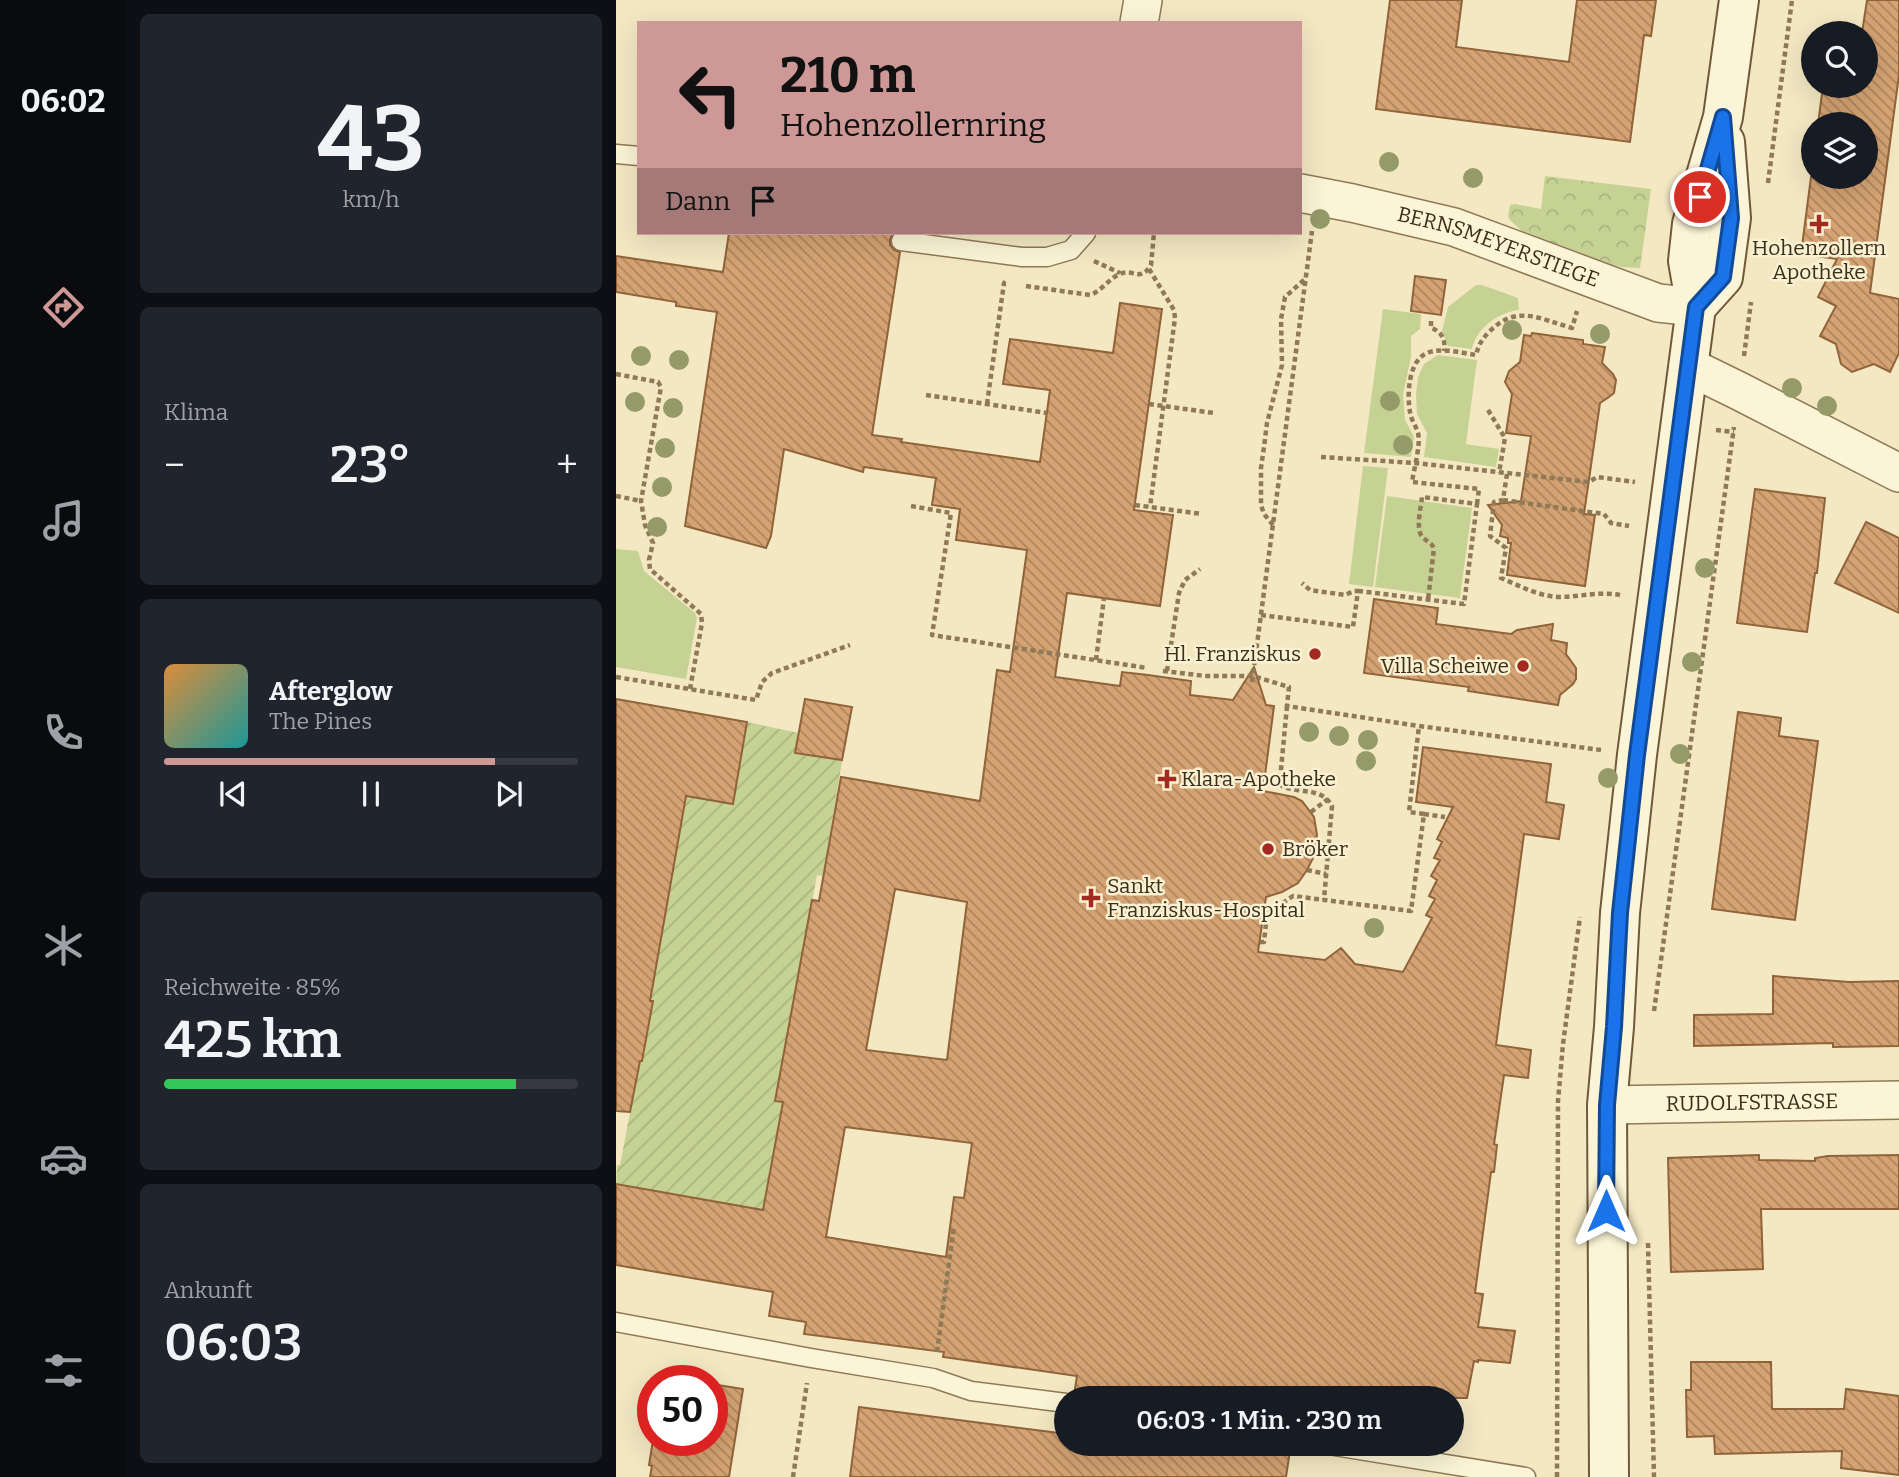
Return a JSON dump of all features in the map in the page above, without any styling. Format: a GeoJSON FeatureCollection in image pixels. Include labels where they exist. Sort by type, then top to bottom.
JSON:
{"type":"FeatureCollection","features":[{"type":"Feature","properties":{"kind":"main road"},"geometry":{"type":"LineString","coordinates":[[1609,1477],[1607,1105],[1620,913],[1637,755],[1696,307],[1723,277],[1731,218],[1723,117],[1739,0]]}},
{"type":"Feature","properties":{"kind":"street"},"geometry":{"type":"LineString","coordinates":[[1139,21],[1143,0]]}},
{"type":"Feature","properties":{"kind":"street","name":"BERNSMEYERSTIEGE"},"geometry":{"type":"LineString","coordinates":[[1308,194],[1454,227],[1658,303],[1696,307]]}},
{"type":"Feature","properties":{"kind":"street"},"geometry":{"type":"LineString","coordinates":[[1688,366],[1899,473]]}},
{"type":"Feature","properties":{"kind":"street","name":"RUDOLFSTRASSE"},"geometry":{"type":"LineString","coordinates":[[1607,1105],[1899,1100]]}},
{"type":"Feature","properties":{"kind":"lane"},"geometry":{"type":"LineString","coordinates":[[616,154],[637,156]]}},
{"type":"Feature","properties":{"kind":"lane"},"geometry":{"type":"LineString","coordinates":[[901,241],[1022,257],[1047,257],[1071,250],[1084,235]]}},
{"type":"Feature","properties":{"kind":"lane"},"geometry":{"type":"LineString","coordinates":[[616,1322],[933,1378],[971,1391],[1054,1401]]}},
{"type":"Feature","properties":{"kind":"lane"},"geometry":{"type":"LineString","coordinates":[[1396,1456],[1525,1477]]}},
{"type":"Feature","properties":{"kind":"path"},"geometry":{"type":"LineString","coordinates":[[1766,193],[1792,0]]}},
{"type":"Feature","properties":{"kind":"path"},"geometry":{"type":"LineString","coordinates":[[1252,679],[1306,279],[1308,194]]}},
{"type":"Feature","properties":{"kind":"path"},"geometry":{"type":"LineString","coordinates":[[1017,285],[1090,295],[1120,274],[1142,274],[1149,269],[1152,265],[1154,235]]}},
{"type":"Feature","properties":{"kind":"path"},"geometry":{"type":"LineString","coordinates":[[1149,269],[1174,310],[1175,318],[1150,507]]}},
{"type":"Feature","properties":{"kind":"path"},"geometry":{"type":"LineString","coordinates":[[1273,525],[1261,505],[1268,423],[1282,365],[1281,320],[1285,297],[1306,279]]}},
{"type":"Feature","properties":{"kind":"path"},"geometry":{"type":"LineString","coordinates":[[987,404],[1004,283],[992,281]]}},
{"type":"Feature","properties":{"kind":"path"},"geometry":{"type":"LineString","coordinates":[[1653,1019],[1752,296]]}},
{"type":"Feature","properties":{"kind":"path"},"geometry":{"type":"LineString","coordinates":[[1302,583],[1310,590],[1345,595],[1354,591],[1464,604],[1479,489],[1412,482],[1419,435],[1410,415],[1410,376],[1418,360],[1426,353],[1444,351],[1476,355],[1479,343],[1498,323],[1516,315],[1572,328],[1576,314]]}},
{"type":"Feature","properties":{"kind":"path"},"geometry":{"type":"LineString","coordinates":[[1431,321],[1430,328],[1438,330],[1443,336],[1444,351]]}},
{"type":"Feature","properties":{"kind":"path"},"geometry":{"type":"LineString","coordinates":[[616,374],[658,382],[661,387],[641,501],[645,525],[653,543],[650,569],[701,614],[702,623],[690,689]]}},
{"type":"Feature","properties":{"kind":"path"},"geometry":{"type":"LineString","coordinates":[[926,395],[1046,413]]}},
{"type":"Feature","properties":{"kind":"path"},"geometry":{"type":"LineString","coordinates":[[1149,404],[1214,413]]}},
{"type":"Feature","properties":{"kind":"path"},"geometry":{"type":"LineString","coordinates":[[1488,410],[1505,438],[1499,473]]}},
{"type":"Feature","properties":{"kind":"path"},"geometry":{"type":"LineString","coordinates":[[1321,457],[1415,463],[1589,482],[1597,477],[1634,482]]}},
{"type":"Feature","properties":{"kind":"path"},"geometry":{"type":"LineString","coordinates":[[1503,500],[1507,474]]}},
{"type":"Feature","properties":{"kind":"path"},"geometry":{"type":"LineString","coordinates":[[616,496],[641,501]]}},
{"type":"Feature","properties":{"kind":"path"},"geometry":{"type":"LineString","coordinates":[[1428,600],[1434,548],[1420,533],[1422,497],[1476,504]]}},
{"type":"Feature","properties":{"kind":"path"},"geometry":{"type":"LineString","coordinates":[[1620,595],[1609,593],[1559,597],[1536,593],[1502,578],[1506,548],[1490,536],[1494,502],[1503,500],[1604,514],[1611,523],[1629,526]]}},
{"type":"Feature","properties":{"kind":"path"},"geometry":{"type":"LineString","coordinates":[[1135,505],[1202,514]]}},
{"type":"Feature","properties":{"kind":"path"},"geometry":{"type":"LineString","coordinates":[[911,506],[951,513],[932,635],[1147,668]]}},
{"type":"Feature","properties":{"kind":"path"},"geometry":{"type":"LineString","coordinates":[[1200,569],[1185,580],[1179,593],[1165,671],[1252,679],[1289,687],[1280,780],[1283,786],[1289,789],[1320,793],[1332,806],[1324,900]]}},
{"type":"Feature","properties":{"kind":"path"},"geometry":{"type":"LineString","coordinates":[[1261,615],[1353,627],[1358,592]]}},
{"type":"Feature","properties":{"kind":"path"},"geometry":{"type":"LineString","coordinates":[[1096,660],[1104,598]]}},
{"type":"Feature","properties":{"kind":"path"},"geometry":{"type":"LineString","coordinates":[[616,677],[756,700],[762,682],[772,673],[850,645]]}},
{"type":"Feature","properties":{"kind":"path"},"geometry":{"type":"LineString","coordinates":[[1287,706],[1637,755]]}},
{"type":"Feature","properties":{"kind":"path"},"geometry":{"type":"LineString","coordinates":[[1419,726],[1409,812],[1445,817]]}},
{"type":"Feature","properties":{"kind":"path"},"geometry":{"type":"LineString","coordinates":[[1311,812],[1328,799]]}},
{"type":"Feature","properties":{"kind":"path"},"geometry":{"type":"LineString","coordinates":[[1247,916],[1261,917],[1268,914],[1293,896],[1411,911],[1424,814]]}},
{"type":"Feature","properties":{"kind":"path"},"geometry":{"type":"LineString","coordinates":[[1307,870],[1326,874]]}},
{"type":"Feature","properties":{"kind":"path"},"geometry":{"type":"LineString","coordinates":[[1260,942],[1264,942],[1268,914]]}},
{"type":"Feature","properties":{"kind":"path"},"geometry":{"type":"LineString","coordinates":[[933,1378],[954,1226]]}},
{"type":"Feature","properties":{"kind":"path"},"geometry":{"type":"LineString","coordinates":[[1648,1241],[1654,1477]]}},
{"type":"Feature","properties":{"kind":"path"},"geometry":{"type":"LineString","coordinates":[[793,1477],[811,1358]]}},
{"type":"Feature","properties":{"kind":"green space"},"geometry":{"type":"Polygon","coordinates":[[[1545,176],[1651,189],[1640,268],[1609,264],[1524,233],[1511,221],[1508,217],[1510,205],[1541,209],[1545,176]]]}},
{"type":"Feature","properties":{"kind":"green space"},"geometry":{"type":"Polygon","coordinates":[[[1476,285],[1518,298],[1519,310],[1503,314],[1489,323],[1478,335],[1472,349],[1448,346],[1442,331],[1448,307],[1476,285]]]}},
{"type":"Feature","properties":{"kind":"green space"},"geometry":{"type":"Polygon","coordinates":[[[1383,309],[1421,314],[1420,329],[1411,336],[1411,357],[1403,395],[1405,420],[1414,437],[1411,457],[1364,453],[1383,309]]]}},
{"type":"Feature","properties":{"kind":"green space"},"geometry":{"type":"Polygon","coordinates":[[[1438,355],[1477,360],[1466,444],[1499,449],[1496,467],[1424,457],[1427,433],[1417,414],[1418,377],[1424,364],[1438,355]]]}},
{"type":"Feature","properties":{"kind":"green space"},"geometry":{"type":"Polygon","coordinates":[[[1363,466],[1388,468],[1373,587],[1349,584],[1363,466]]]}},
{"type":"Feature","properties":{"kind":"green space"},"geometry":{"type":"Polygon","coordinates":[[[1387,496],[1472,508],[1460,598],[1375,587],[1387,496]]]}},
{"type":"Feature","properties":{"kind":"green space"},"geometry":{"type":"Polygon","coordinates":[[[616,549],[638,551],[644,571],[695,613],[697,618],[686,679],[616,667],[616,549]]]}},
{"type":"Feature","properties":{"kind":"green space"},"geometry":{"type":"Polygon","coordinates":[[[747,722],[799,733],[796,753],[842,761],[823,876],[817,875],[776,1100],[783,1102],[763,1210],[616,1184],[617,1165],[620,1165],[637,1076],[636,1060],[642,1061],[653,1002],[650,1001],[686,796],[733,804],[747,722]]]}},
{"type":"Feature","properties":{"kind":"building"},"geometry":{"type":"Polygon","coordinates":[[[1390,0],[1462,0],[1456,47],[1569,62],[1577,0],[1656,0],[1651,36],[1644,35],[1630,142],[1376,109],[1390,0]]]}},
{"type":"Feature","properties":{"kind":"building"},"geometry":{"type":"Polygon","coordinates":[[[1867,0],[1899,0],[1899,75],[1870,293],[1899,299],[1899,353],[1890,372],[1874,364],[1852,372],[1841,364],[1836,344],[1820,336],[1836,306],[1818,297],[1837,259],[1801,254],[1809,189],[1878,189],[1878,112],[1820,112],[1821,98],[1878,98],[1878,21],[1864,21],[1867,0]]]}},
{"type":"Feature","properties":{"kind":"building"},"geometry":{"type":"Polygon","coordinates":[[[729,235],[893,235],[890,245],[900,252],[872,435],[902,439],[901,442],[1040,462],[1050,390],[1003,384],[1010,339],[1113,353],[1120,303],[1162,309],[1134,510],[1173,515],[1160,606],[1067,593],[1055,677],[1120,686],[1122,672],[1148,675],[1191,681],[1190,695],[1233,700],[1254,667],[1266,705],[1274,706],[1263,791],[1302,801],[1314,817],[1317,835],[1314,856],[1298,883],[1266,897],[1258,952],[1325,960],[1341,948],[1355,964],[1403,972],[1432,918],[1426,915],[1435,899],[1429,896],[1437,880],[1431,876],[1440,860],[1434,858],[1442,842],[1437,839],[1453,807],[1416,802],[1423,747],[1551,764],[1546,802],[1564,805],[1559,839],[1524,834],[1496,1045],[1531,1050],[1528,1078],[1504,1075],[1494,1144],[1497,1145],[1494,1172],[1491,1172],[1475,1293],[1483,1294],[1478,1327],[1515,1331],[1510,1363],[1474,1361],[1467,1398],[1464,1398],[1464,1386],[1075,1386],[1077,1376],[943,1357],[944,1352],[804,1334],[806,1322],[769,1316],[773,1292],[616,1265],[616,1184],[763,1210],[783,1102],[775,1101],[812,900],[819,901],[841,777],[980,801],[997,670],[1010,672],[1027,550],[956,540],[960,509],[932,505],[936,478],[864,467],[863,472],[784,449],[771,536],[766,548],[685,526],[717,312],[616,292],[616,256],[723,272],[729,235]],[[895,889],[866,1050],[947,1060],[967,902],[895,889]],[[845,1127],[826,1237],[946,1257],[954,1197],[964,1198],[972,1143],[845,1127]]]}},
{"type":"Feature","properties":{"kind":"building"},"geometry":{"type":"Polygon","coordinates":[[[1415,276],[1446,280],[1441,315],[1411,311],[1415,276]]]}},
{"type":"Feature","properties":{"kind":"building"},"geometry":{"type":"Polygon","coordinates":[[[1532,333],[1583,340],[1583,344],[1605,347],[1602,363],[1616,380],[1614,393],[1600,403],[1584,514],[1595,515],[1585,586],[1507,575],[1511,543],[1508,543],[1508,538],[1500,536],[1502,525],[1488,505],[1521,501],[1531,436],[1506,433],[1512,394],[1505,382],[1509,371],[1520,362],[1524,335],[1531,336],[1532,333]]]}},
{"type":"Feature","properties":{"kind":"building"},"geometry":{"type":"Polygon","coordinates":[[[1755,489],[1825,498],[1807,632],[1737,623],[1755,489]]]}},
{"type":"Feature","properties":{"kind":"building"},"geometry":{"type":"Polygon","coordinates":[[[1866,522],[1899,538],[1899,613],[1835,583],[1866,522]]]}},
{"type":"Feature","properties":{"kind":"building"},"geometry":{"type":"Polygon","coordinates":[[[1374,599],[1438,608],[1436,624],[1511,634],[1517,630],[1553,624],[1551,640],[1567,643],[1566,654],[1576,668],[1576,679],[1560,695],[1558,705],[1468,691],[1469,687],[1364,673],[1374,599]]]}},
{"type":"Feature","properties":{"kind":"building"},"geometry":{"type":"Polygon","coordinates":[[[616,699],[747,722],[733,804],[686,796],[650,1001],[653,1001],[630,1112],[616,1111],[616,699]]]}},
{"type":"Feature","properties":{"kind":"building"},"geometry":{"type":"Polygon","coordinates":[[[805,699],[852,707],[842,760],[795,753],[805,699]]]}},
{"type":"Feature","properties":{"kind":"building"},"geometry":{"type":"Polygon","coordinates":[[[1738,712],[1781,718],[1779,736],[1818,741],[1795,920],[1712,909],[1738,712]]]}},
{"type":"Feature","properties":{"kind":"building"},"geometry":{"type":"Polygon","coordinates":[[[1773,976],[1849,982],[1899,981],[1899,1046],[1833,1047],[1833,1043],[1694,1046],[1694,1015],[1773,1014],[1773,976]]]}},
{"type":"Feature","properties":{"kind":"building"},"geometry":{"type":"Polygon","coordinates":[[[1759,1155],[1759,1160],[1815,1161],[1815,1158],[1828,1156],[1899,1155],[1899,1209],[1761,1209],[1763,1269],[1671,1272],[1668,1158],[1759,1155]]]}},
{"type":"Feature","properties":{"kind":"building"},"geometry":{"type":"Polygon","coordinates":[[[1691,1362],[1771,1362],[1772,1409],[1844,1409],[1846,1389],[1899,1396],[1899,1475],[1841,1468],[1842,1451],[1715,1454],[1714,1436],[1687,1437],[1686,1390],[1691,1390],[1691,1362]]]}},
{"type":"Feature","properties":{"kind":"building"},"geometry":{"type":"Polygon","coordinates":[[[728,1387],[743,1389],[729,1477],[650,1477],[652,1466],[649,1465],[650,1456],[728,1456],[728,1387]]]}},
{"type":"Feature","properties":{"kind":"building"},"geometry":{"type":"Polygon","coordinates":[[[859,1407],[1054,1432],[1054,1456],[1289,1456],[1286,1477],[850,1477],[859,1407]]]}},
{"type":"Feature","properties":{"kind":"place","name":"Hohenzollern Apotheke"},"geometry":{"type":"Point","coordinates":[1819,224]}},
{"type":"Feature","properties":{"kind":"place","name":"Hl. Franziskus"},"geometry":{"type":"Point","coordinates":[1315,654]}},
{"type":"Feature","properties":{"kind":"place","name":"Villa Scheiwe"},"geometry":{"type":"Point","coordinates":[1523,666]}},
{"type":"Feature","properties":{"kind":"place","name":"Klara-Apotheke"},"geometry":{"type":"Point","coordinates":[1167,779]}},
{"type":"Feature","properties":{"kind":"place","name":"Bröker"},"geometry":{"type":"Point","coordinates":[1268,849]}},
{"type":"Feature","properties":{"kind":"place","name":"Sankt Franziskus-Hospital"},"geometry":{"type":"Point","coordinates":[1091,898]}},
{"type":"Feature","properties":{"kind":"route"},"geometry":{"type":"LineString","coordinates":[[1606,1211],[1607,1105],[1620,913],[1637,755],[1696,307],[1723,277],[1731,218],[1723,117],[1700,197]]}}]}
